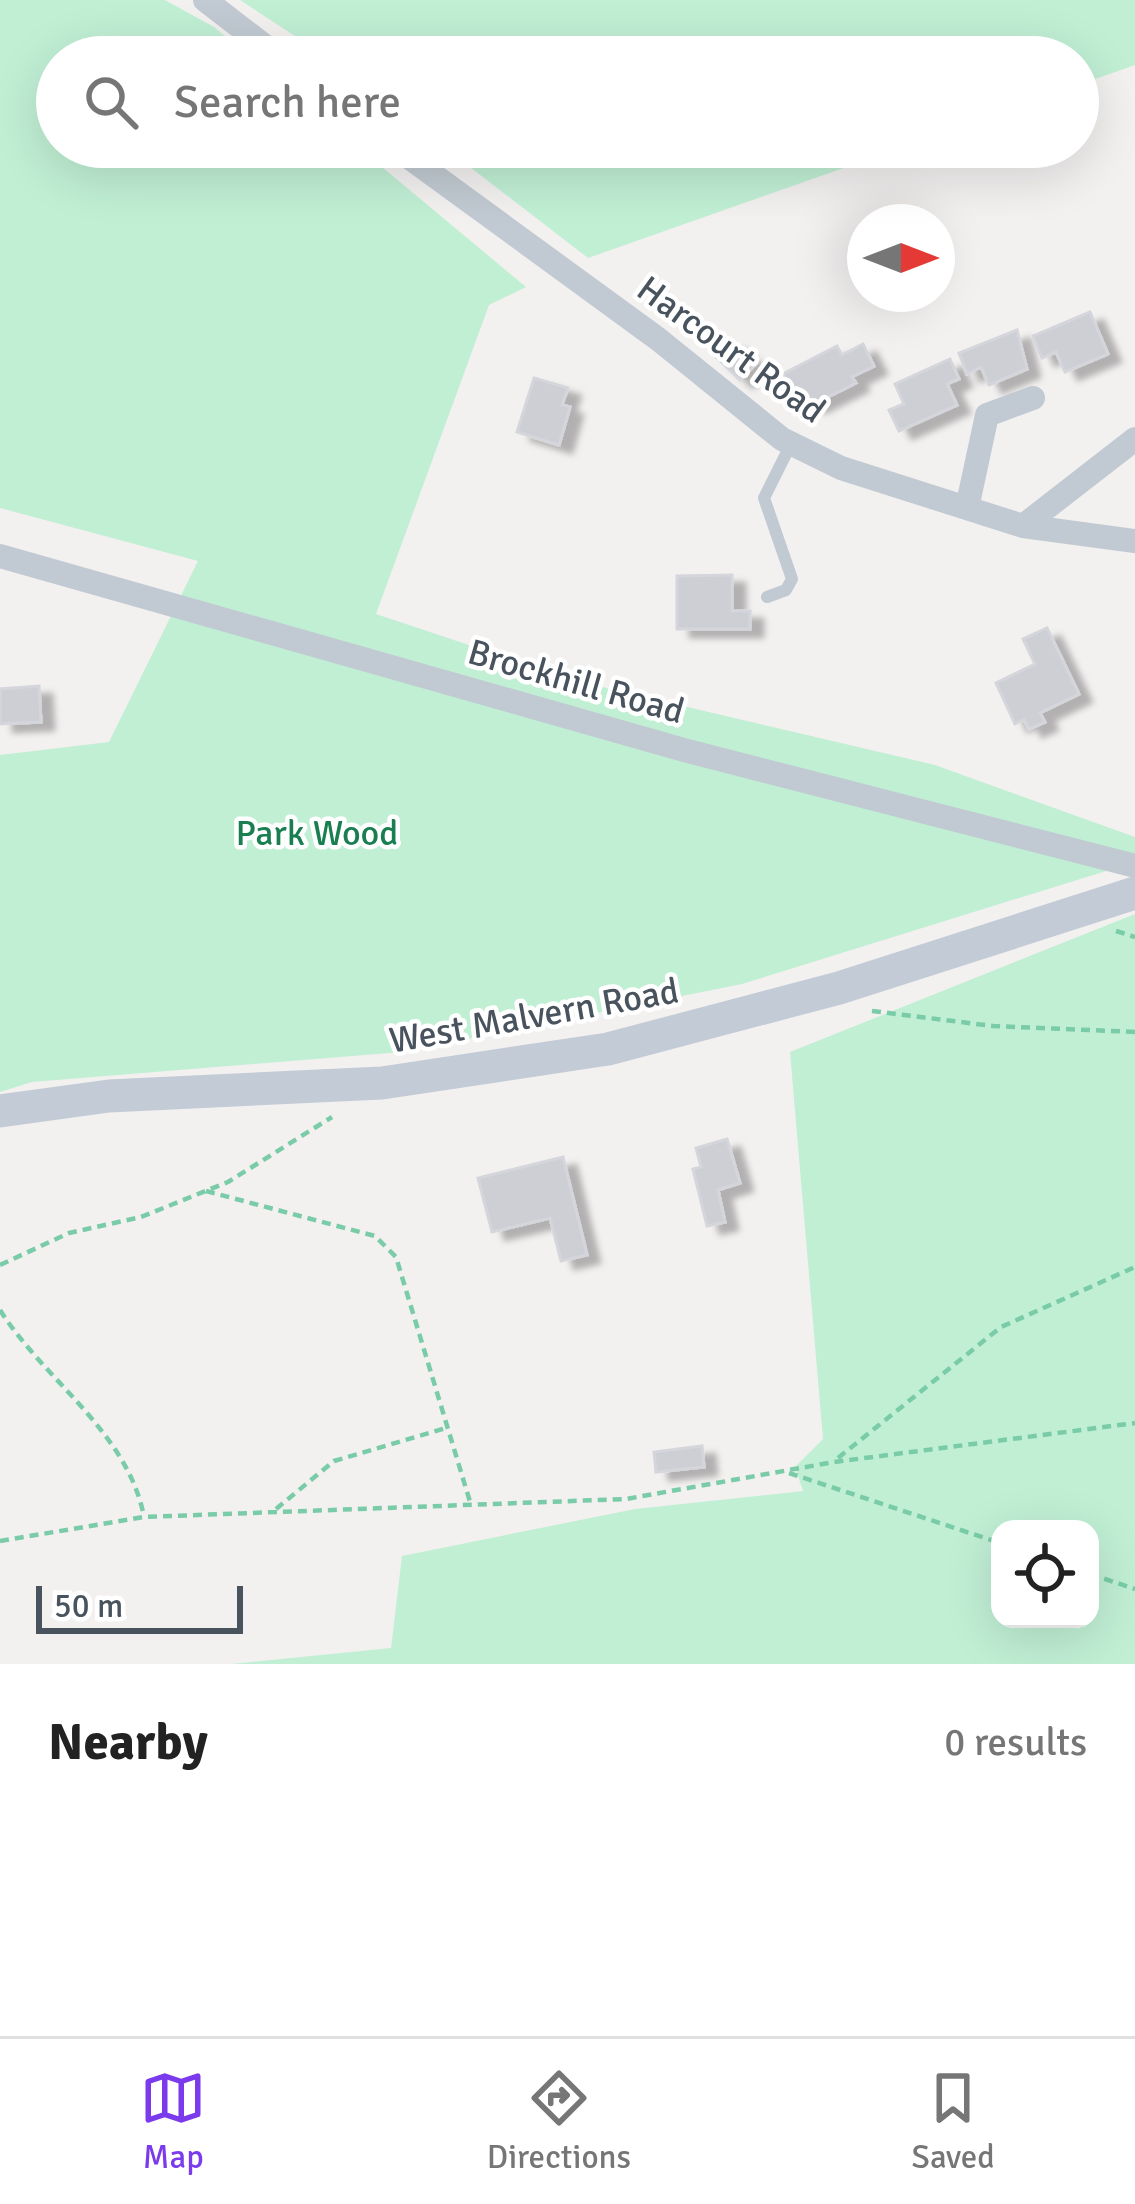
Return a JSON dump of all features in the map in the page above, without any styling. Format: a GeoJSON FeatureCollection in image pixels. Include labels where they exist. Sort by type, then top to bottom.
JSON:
{"type":"FeatureCollection","features":[{"type":"Feature","properties":{"kind":"main road","name":"West Malvern Road"},"geometry":{"type":"LineString","coordinates":[[0,1111],[109,1096],[382,1083],[548,1060],[839,988],[1135,893]]}},
{"type":"Feature","properties":{"kind":"street"},"geometry":{"type":"LineString","coordinates":[[205,0],[252,36]]}},
{"type":"Feature","properties":{"kind":"street","name":"Harcourt Road"},"geometry":{"type":"LineString","coordinates":[[422,168],[791,444],[841,468],[1023,526],[1135,541]]}},
{"type":"Feature","properties":{"kind":"street"},"geometry":{"type":"LineString","coordinates":[[967,508],[987,415],[1033,398]]}},
{"type":"Feature","properties":{"kind":"street"},"geometry":{"type":"LineString","coordinates":[[1023,526],[1135,439]]}},
{"type":"Feature","properties":{"kind":"street","name":"Brockhill Road"},"geometry":{"type":"LineString","coordinates":[[0,556],[684,750],[1135,866]]}},
{"type":"Feature","properties":{"kind":"lane"},"geometry":{"type":"LineString","coordinates":[[767,597],[786,590],[792,579],[764,498],[791,444]]}},
{"type":"Feature","properties":{"kind":"path"},"geometry":{"type":"LineString","coordinates":[[859,1010],[993,1026],[1135,1031]]}},
{"type":"Feature","properties":{"kind":"path"},"geometry":{"type":"LineString","coordinates":[[0,1264],[69,1233],[141,1217],[206,1191],[298,1140],[382,1083]]}},
{"type":"Feature","properties":{"kind":"path"},"geometry":{"type":"LineString","coordinates":[[206,1191],[375,1236],[396,1257],[471,1505]]}},
{"type":"Feature","properties":{"kind":"path"},"geometry":{"type":"LineString","coordinates":[[834,1462],[1001,1327],[1135,1268]]}},
{"type":"Feature","properties":{"kind":"path"},"geometry":{"type":"LineString","coordinates":[[0,1310],[23,1346],[109,1439],[139,1486],[144,1517]]}},
{"type":"Feature","properties":{"kind":"path"},"geometry":{"type":"LineString","coordinates":[[0,1541],[144,1517],[626,1498],[834,1462],[1135,1423]]}},
{"type":"Feature","properties":{"kind":"path"},"geometry":{"type":"LineString","coordinates":[[273,1512],[334,1461],[446,1428]]}},
{"type":"Feature","properties":{"kind":"path"},"geometry":{"type":"LineString","coordinates":[[783,1471],[991,1540]]}},
{"type":"Feature","properties":{"kind":"path"},"geometry":{"type":"LineString","coordinates":[[1099,1577],[1135,1589]]}},
{"type":"Feature","properties":{"kind":"green space","name":"Park Wood"},"geometry":{"type":"Polygon","coordinates":[[[0,0],[165,0],[225,36],[36,36],[36,168],[383,168],[526,287],[489,305],[376,614],[577,681],[935,765],[1135,837],[1135,862],[742,984],[402,1052],[32,1082],[0,1092],[0,755],[109,742],[198,561],[0,508],[0,0]]]}},
{"type":"Feature","properties":{"kind":"green space"},"geometry":{"type":"Polygon","coordinates":[[[240,0],[1135,0],[1135,65],[1099,78],[1099,36],[295,36],[240,0]]]}},
{"type":"Feature","properties":{"kind":"green space"},"geometry":{"type":"Polygon","coordinates":[[[471,168],[843,168],[588,258],[471,168]]]}},
{"type":"Feature","properties":{"kind":"green space"},"geometry":{"type":"Polygon","coordinates":[[[1135,914],[1135,1664],[232,1664],[391,1648],[402,1556],[635,1509],[803,1491],[795,1467],[823,1439],[790,1052],[1135,914]]]}},
{"type":"Feature","properties":{"kind":"building"},"geometry":{"type":"Polygon","coordinates":[[[1090,312],[1108,354],[1065,372],[1056,352],[1042,358],[1033,336],[1090,312]]]}},
{"type":"Feature","properties":{"kind":"building"},"geometry":{"type":"Polygon","coordinates":[[[1017,330],[1027,369],[989,385],[981,367],[967,374],[959,353],[1017,330]]]}},
{"type":"Feature","properties":{"kind":"building"},"geometry":{"type":"Polygon","coordinates":[[[731,341],[756,364],[740,380],[716,357],[731,341]]]}},
{"type":"Feature","properties":{"kind":"building"},"geometry":{"type":"Polygon","coordinates":[[[863,344],[874,366],[852,377],[856,383],[812,405],[806,393],[795,398],[783,374],[837,346],[842,355],[863,344]]]}},
{"type":"Feature","properties":{"kind":"building"},"geometry":{"type":"Polygon","coordinates":[[[950,359],[959,379],[947,384],[957,405],[899,431],[889,410],[904,404],[895,384],[950,359]]]}},
{"type":"Feature","properties":{"kind":"building"},"geometry":{"type":"Polygon","coordinates":[[[534,378],[568,388],[562,405],[570,407],[559,445],[517,432],[534,378]]]}},
{"type":"Feature","properties":{"kind":"building"},"geometry":{"type":"Polygon","coordinates":[[[732,575],[732,611],[750,611],[750,629],[677,629],[677,576],[732,575]]]}},
{"type":"Feature","properties":{"kind":"building"},"geometry":{"type":"Polygon","coordinates":[[[1047,628],[1079,694],[1040,713],[1045,722],[1029,729],[1024,719],[1015,724],[996,683],[1035,664],[1023,639],[1047,628]]]}},
{"type":"Feature","properties":{"kind":"building"},"geometry":{"type":"Polygon","coordinates":[[[39,686],[41,722],[0,724],[0,689],[39,686]]]}},
{"type":"Feature","properties":{"kind":"building"},"geometry":{"type":"Polygon","coordinates":[[[727,1139],[740,1183],[718,1190],[725,1222],[707,1226],[693,1169],[701,1167],[696,1148],[727,1139]]]}},
{"type":"Feature","properties":{"kind":"building"},"geometry":{"type":"Polygon","coordinates":[[[563,1157],[587,1255],[561,1261],[550,1218],[492,1232],[478,1178],[563,1157]]]}},
{"type":"Feature","properties":{"kind":"building"},"geometry":{"type":"Polygon","coordinates":[[[702,1446],[704,1467],[656,1472],[654,1452],[702,1446]]]}}]}
